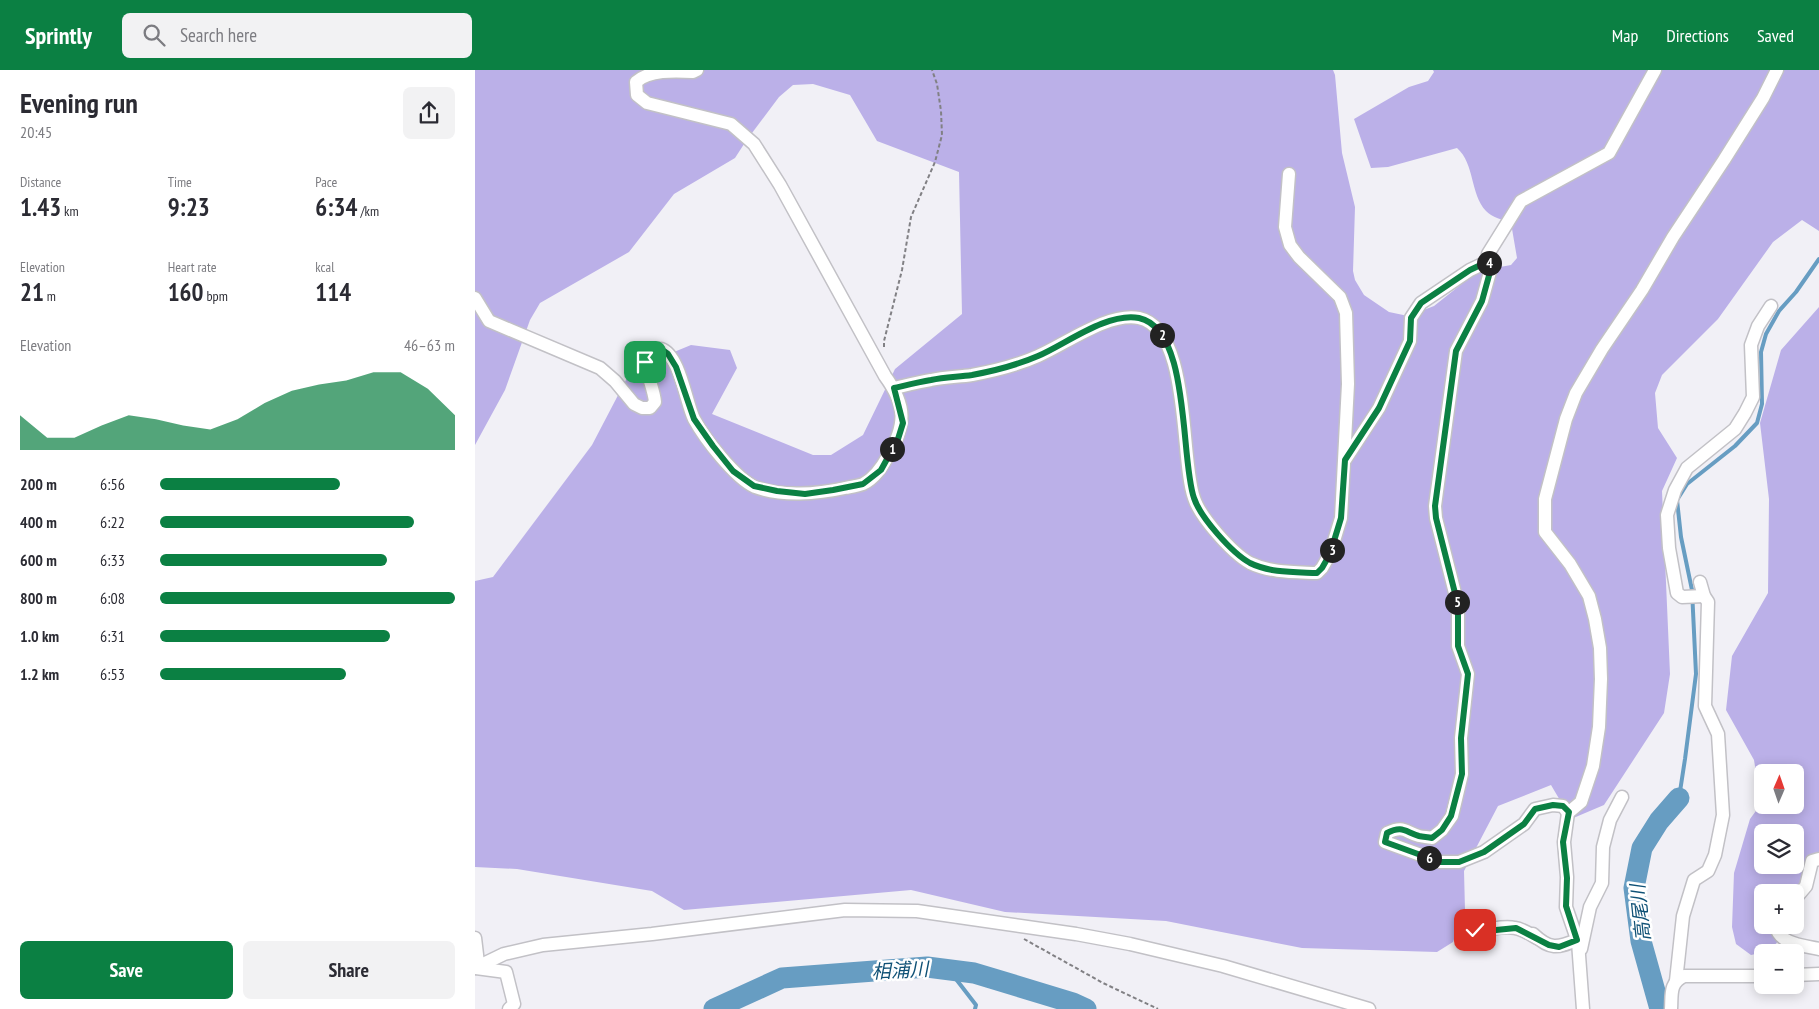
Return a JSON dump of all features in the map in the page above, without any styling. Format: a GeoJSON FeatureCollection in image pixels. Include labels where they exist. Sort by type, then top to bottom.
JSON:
{"type":"FeatureCollection","features":[{"type":"Feature","properties":{"kind":"street"},"geometry":{"type":"LineString","coordinates":[[475,298],[489,321],[600,368],[615,381],[635,404],[642,408],[650,408],[655,402],[654,391],[645,362],[648,354],[653,349],[661,349],[668,354],[676,367],[694,419],[733,471],[754,486],[805,494],[863,484],[881,470],[898,439],[903,423],[894,388],[885,376],[780,185],[754,144],[731,124],[647,103],[637,95],[636,82],[642,75],[656,71],[693,72],[697,70]]}},
{"type":"Feature","properties":{"kind":"street"},"geometry":{"type":"LineString","coordinates":[[1569,812],[1563,806],[1553,805],[1535,809],[1524,824],[1484,852],[1459,862],[1440,862],[1385,842],[1387,833],[1394,829],[1407,830],[1419,836],[1432,838],[1442,830],[1451,816],[1462,774],[1461,738],[1468,674],[1458,646],[1458,605],[1436,518],[1435,506],[1456,351],[1482,301],[1490,272],[1489,254],[1521,201],[1609,153],[1655,70]]}},
{"type":"Feature","properties":{"kind":"street"},"geometry":{"type":"LineString","coordinates":[[1583,1009],[1577,940],[1566,906],[1567,878],[1563,842],[1569,812],[1581,802],[1593,766],[1599,728],[1600,648],[1589,596],[1570,564],[1545,532],[1545,499],[1566,418],[1576,393],[1601,349],[1642,290],[1673,237],[1763,98],[1777,70]]}},
{"type":"Feature","properties":{"kind":"street"},"geometry":{"type":"LineString","coordinates":[[894,388],[1010,366],[1038,356],[1098,326],[1119,318],[1139,318],[1150,323],[1161,332],[1170,349],[1180,393],[1193,498],[1202,516],[1238,555],[1251,563],[1277,572],[1317,573],[1330,554],[1341,518],[1348,384],[1346,313],[1340,297],[1299,257],[1290,245],[1285,227],[1289,174]]}},
{"type":"Feature","properties":{"kind":"street"},"geometry":{"type":"LineString","coordinates":[[1345,460],[1379,408],[1410,341],[1411,318],[1421,303],[1470,270],[1489,261]]}},
{"type":"Feature","properties":{"kind":"street"},"geometry":{"type":"LineString","coordinates":[[1702,596],[1682,597],[1677,593],[1669,548],[1667,515],[1675,490],[1687,468],[1735,429],[1753,397],[1751,345],[1758,326],[1771,306]]}},
{"type":"Feature","properties":{"kind":"street"},"geometry":{"type":"LineString","coordinates":[[1676,981],[1683,916],[1694,880],[1709,871],[1715,855],[1723,815],[1718,734],[1705,706],[1708,602],[1702,596],[1700,582]]}},
{"type":"Feature","properties":{"kind":"street"},"geometry":{"type":"LineString","coordinates":[[1579,956],[1590,907],[1602,883],[1603,847],[1610,820],[1622,796]]}},
{"type":"Feature","properties":{"kind":"street"},"geometry":{"type":"LineString","coordinates":[[1804,888],[1812,861],[1819,859]]}},
{"type":"Feature","properties":{"kind":"street"},"geometry":{"type":"LineString","coordinates":[[478,965],[504,954],[543,945],[652,934],[744,921],[845,910],[917,911],[1076,934],[1130,944],[1223,966],[1369,1009]]}},
{"type":"Feature","properties":{"kind":"street"},"geometry":{"type":"LineString","coordinates":[[1522,924],[1537,938]]}},
{"type":"Feature","properties":{"kind":"street"},"geometry":{"type":"LineString","coordinates":[[1475,930],[1486,931],[1516,928],[1549,945],[1559,947],[1577,940]]}},
{"type":"Feature","properties":{"kind":"street"},"geometry":{"type":"LineString","coordinates":[[1778,934],[1786,942],[1819,949]]}},
{"type":"Feature","properties":{"kind":"street"},"geometry":{"type":"LineString","coordinates":[[475,938],[478,965]]}},
{"type":"Feature","properties":{"kind":"street"},"geometry":{"type":"LineString","coordinates":[[478,965],[506,972],[514,1004],[509,1009]]}},
{"type":"Feature","properties":{"kind":"street"},"geometry":{"type":"LineString","coordinates":[[1804,975],[1819,974]]}},
{"type":"Feature","properties":{"kind":"street"},"geometry":{"type":"LineString","coordinates":[[1671,1009],[1673,984],[1683,976],[1754,976]]}},
{"type":"Feature","properties":{"kind":"path"},"geometry":{"type":"LineString","coordinates":[[884,349],[884,341],[902,270],[911,217],[935,162],[942,135],[937,84],[932,70]]}},
{"type":"Feature","properties":{"kind":"path"},"geometry":{"type":"LineString","coordinates":[[1019,936],[1103,982],[1158,1009]]}},
{"type":"Feature","properties":{"kind":"shaded area"},"geometry":{"type":"Polygon","coordinates":[[[475,70],[1333,70],[1342,153],[1355,207],[1353,271],[1355,280],[1364,295],[1389,312],[1408,316],[1434,306],[1478,271],[1511,265],[1517,258],[1511,223],[1486,211],[1477,196],[1467,162],[1457,148],[1388,167],[1371,168],[1354,119],[1409,87],[1428,81],[1434,72],[1433,70],[1819,70],[1819,231],[1802,220],[1773,242],[1718,319],[1662,375],[1655,393],[1658,428],[1677,458],[1662,491],[1670,674],[1664,713],[1604,805],[1571,819],[1551,785],[1498,806],[1464,871],[1465,910],[1453,942],[1437,952],[1302,948],[1166,921],[1005,912],[911,890],[684,910],[652,891],[517,869],[475,867],[475,581],[493,577],[592,445],[627,378],[640,366],[691,345],[730,350],[737,368],[712,414],[813,455],[831,455],[863,435],[895,369],[962,314],[959,172],[877,141],[850,95],[813,84],[793,85],[779,97],[735,158],[674,194],[629,252],[540,303],[530,320],[505,390],[475,445],[475,70]]]}},
{"type":"Feature","properties":{"kind":"shaded area"},"geometry":{"type":"Polygon","coordinates":[[[1819,307],[1819,866],[1814,868],[1804,889],[1804,884],[1754,884],[1754,934],[1782,934],[1775,944],[1754,944],[1754,954],[1751,955],[1736,944],[1732,927],[1734,873],[1750,819],[1754,814],[1804,814],[1804,764],[1755,764],[1726,710],[1732,656],[1768,593],[1769,499],[1760,423],[1781,350],[1819,307]]]}},
{"type":"Feature","properties":{"kind":"waterway"},"geometry":{"type":"LineString","coordinates":[[1679,798],[1696,674],[1692,590],[1681,537],[1677,500],[1687,484],[1735,446],[1757,423],[1762,404],[1761,352],[1766,334],[1779,311],[1796,292],[1819,259]]}},
{"type":"Feature","properties":{"kind":"waterway","name":"高尾川"},"geometry":{"type":"LineString","coordinates":[[1660,1009],[1641,941],[1634,888],[1642,848],[1659,821],[1679,798]]}},
{"type":"Feature","properties":{"kind":"waterway","name":"相浦川"},"geometry":{"type":"LineString","coordinates":[[714,1009],[782,978],[927,967],[974,973],[1073,1003],[1086,1009]]}},
{"type":"Feature","properties":{"kind":"waterway"},"geometry":{"type":"LineString","coordinates":[[949,970],[976,1005],[975,1009]]}},
{"type":"Feature","properties":{"kind":"route"},"geometry":{"type":"LineString","coordinates":[[645,362],[648,354],[653,349],[661,349],[668,354],[676,367],[694,419],[733,471],[754,486],[805,494],[863,484],[881,470],[898,439],[903,423],[894,388],[1010,366],[1038,356],[1098,326],[1119,318],[1139,318],[1150,323],[1161,332],[1170,349],[1180,393],[1193,498],[1202,516],[1238,555],[1251,563],[1277,572],[1317,573],[1330,554],[1341,518],[1345,460],[1379,408],[1410,341],[1411,318],[1421,303],[1470,270],[1489,261],[1490,272],[1482,301],[1456,351],[1435,506],[1436,518],[1458,605],[1458,646],[1468,674],[1461,738],[1462,774],[1451,816],[1442,830],[1432,838],[1419,836],[1407,830],[1394,829],[1387,833],[1385,842],[1440,862],[1459,862],[1484,852],[1524,824],[1535,809],[1553,805],[1563,806],[1569,812],[1563,842],[1567,878],[1566,906],[1577,940],[1559,947],[1549,945],[1516,928],[1486,931],[1475,930]]}}]}
